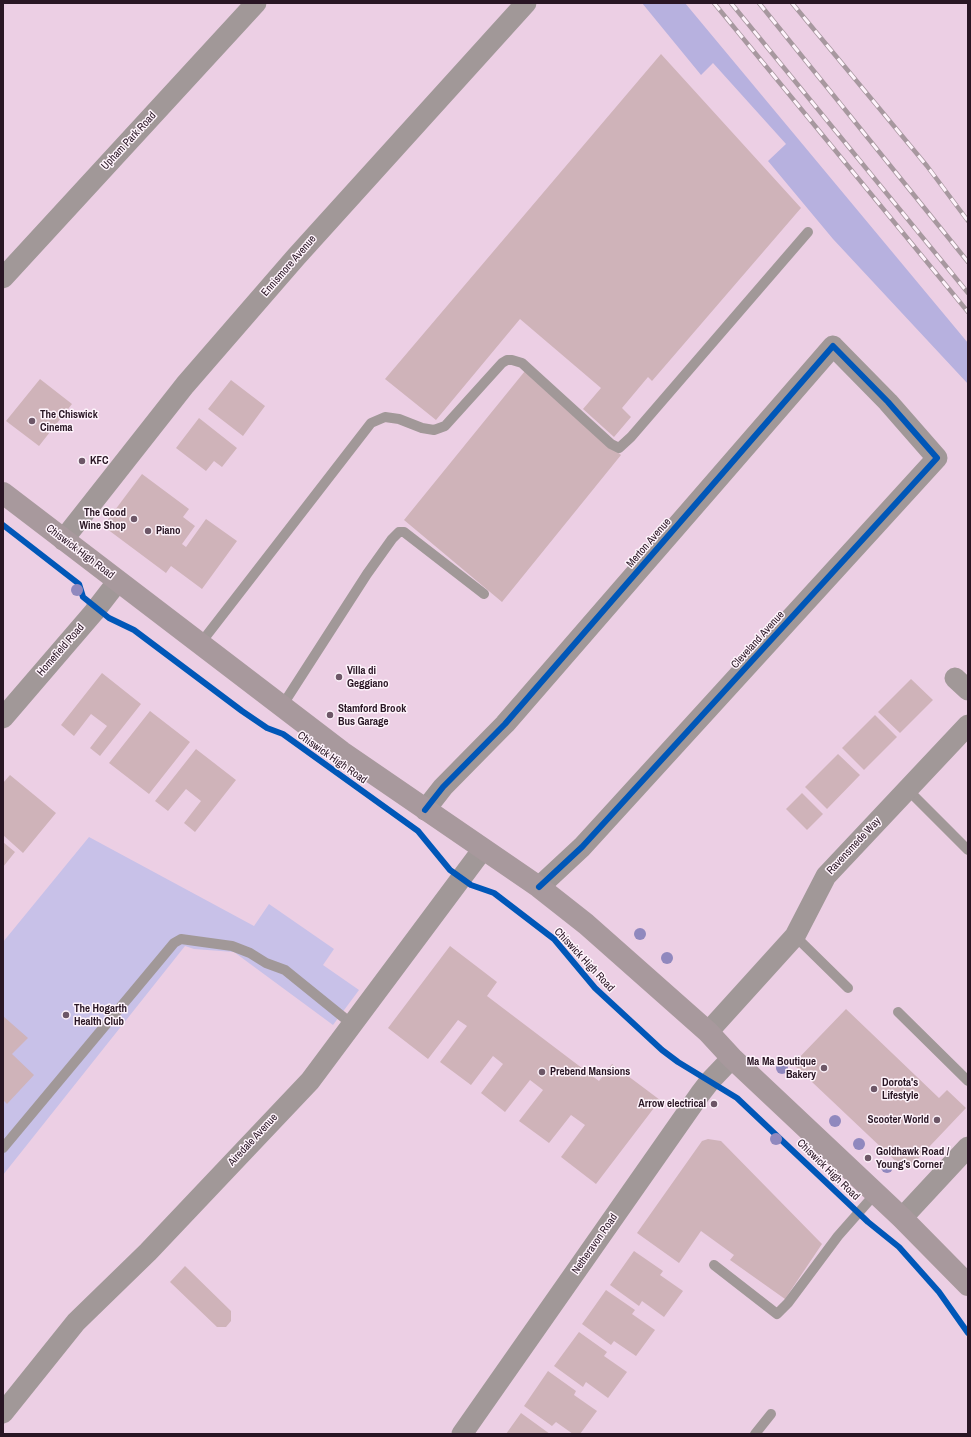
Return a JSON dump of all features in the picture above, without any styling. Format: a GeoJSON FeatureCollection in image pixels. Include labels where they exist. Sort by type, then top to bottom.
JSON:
{"type":"FeatureCollection","features":[{"type":"Feature","properties":{"kind":"main road","name":"Chiswick High Road"},"geometry":{"type":"LineString","coordinates":[[3,492],[63,540],[342,752],[539,887],[619,952],[708,1032],[732,1058],[902,1218],[968,1285]]}},
{"type":"Feature","properties":{"kind":"street","name":"Upham Park Road"},"geometry":{"type":"LineString","coordinates":[[3,278],[256,3]]}},
{"type":"Feature","properties":{"kind":"street","name":"Ennismore Avenue"},"geometry":{"type":"LineString","coordinates":[[63,540],[190,380],[296,257],[526,3]]}},
{"type":"Feature","properties":{"kind":"street","name":"Merton Avenue"},"geometry":{"type":"LineString","coordinates":[[425,810],[443,787],[505,724],[833,346],[888,402]]}},
{"type":"Feature","properties":{"kind":"street","name":"Cleveland Avenue"},"geometry":{"type":"LineString","coordinates":[[539,887],[582,847],[937,458],[888,402]]}},
{"type":"Feature","properties":{"kind":"street","name":"Homefield Road"},"geometry":{"type":"LineString","coordinates":[[3,718],[94,612],[118,581]]}},
{"type":"Feature","properties":{"kind":"street","name":"Ravensmede Way"},"geometry":{"type":"LineString","coordinates":[[708,1032],[794,936],[826,876],[968,725]]}},
{"type":"Feature","properties":{"kind":"street","name":"Airedale Avenue"},"geometry":{"type":"LineString","coordinates":[[3,1413],[76,1322],[148,1252],[310,1080],[353,1025],[483,849]]}},
{"type":"Feature","properties":{"kind":"street","name":"Netheravon Road"},"geometry":{"type":"LineString","coordinates":[[462,1434],[710,1080],[732,1058]]}},
{"type":"Feature","properties":{"kind":"street"},"geometry":{"type":"LineString","coordinates":[[902,1218],[968,1147]]}},
{"type":"Feature","properties":{"kind":"lane"},"geometry":{"type":"LineString","coordinates":[[200,644],[371,423],[385,417],[399,419],[422,428],[434,430],[445,426],[502,363],[507,360],[512,360],[522,363],[611,444],[619,448],[631,437],[808,232]]}},
{"type":"Feature","properties":{"kind":"lane"},"geometry":{"type":"LineString","coordinates":[[282,706],[367,574],[392,539],[399,532],[404,532],[484,594]]}},
{"type":"Feature","properties":{"kind":"lane"},"geometry":{"type":"LineString","coordinates":[[907,789],[968,850]]}},
{"type":"Feature","properties":{"kind":"lane"},"geometry":{"type":"LineString","coordinates":[[794,936],[848,988]]}},
{"type":"Feature","properties":{"kind":"lane"},"geometry":{"type":"LineString","coordinates":[[3,1148],[174,943],[181,939],[232,946],[250,953],[266,963],[285,970],[353,1025]]}},
{"type":"Feature","properties":{"kind":"lane"},"geometry":{"type":"LineString","coordinates":[[898,1012],[968,1081]]}},
{"type":"Feature","properties":{"kind":"lane"},"geometry":{"type":"LineString","coordinates":[[714,1265],[777,1314],[793,1297],[838,1236],[875,1194]]}},
{"type":"Feature","properties":{"kind":"lane"},"geometry":{"type":"LineString","coordinates":[[755,1434],[771,1414]]}},
{"type":"Feature","properties":{"kind":"shaded area"},"geometry":{"type":"Polygon","coordinates":[[[642,3],[685,3],[968,343],[968,384],[833,239],[768,161],[786,144],[713,63],[701,75],[642,3]]]}},
{"type":"Feature","properties":{"kind":"shaded area","name":"The Hogarth Health Club"},"geometry":{"type":"Polygon","coordinates":[[[89,837],[254,926],[269,904],[334,949],[323,965],[359,990],[333,1025],[234,952],[194,949],[185,946],[3,1175],[3,942],[89,837]]]}},
{"type":"Feature","properties":{"kind":"building"},"geometry":{"type":"Polygon","coordinates":[[[661,54],[801,208],[652,381],[648,377],[622,408],[631,417],[614,437],[583,409],[601,388],[520,319],[436,420],[385,379],[661,54]]]}},
{"type":"Feature","properties":{"kind":"building"},"geometry":{"type":"Polygon","coordinates":[[[525,371],[621,455],[502,602],[404,520],[525,371]]]}},
{"type":"Feature","properties":{"kind":"building"},"geometry":{"type":"Polygon","coordinates":[[[40,379],[72,404],[39,446],[6,421],[40,379]]]}},
{"type":"Feature","properties":{"kind":"building"},"geometry":{"type":"Polygon","coordinates":[[[231,380],[265,406],[243,436],[208,409],[231,380]]]}},
{"type":"Feature","properties":{"kind":"building"},"geometry":{"type":"Polygon","coordinates":[[[199,418],[237,448],[222,467],[214,461],[206,471],[176,448],[199,418]]]}},
{"type":"Feature","properties":{"kind":"building"},"geometry":{"type":"Polygon","coordinates":[[[142,474],[189,509],[183,517],[195,526],[182,544],[186,547],[206,519],[237,541],[202,589],[171,566],[166,573],[103,526],[142,474]]]}},
{"type":"Feature","properties":{"kind":"building"},"geometry":{"type":"Polygon","coordinates":[[[102,673],[141,704],[100,756],[90,748],[107,726],[91,714],[74,736],[61,725],[102,673]]]}},
{"type":"Feature","properties":{"kind":"building"},"geometry":{"type":"Polygon","coordinates":[[[911,679],[933,700],[900,733],[878,712],[911,679]]]}},
{"type":"Feature","properties":{"kind":"building"},"geometry":{"type":"Polygon","coordinates":[[[150,711],[190,742],[149,794],[109,763],[150,711]]]}},
{"type":"Feature","properties":{"kind":"building"},"geometry":{"type":"Polygon","coordinates":[[[875,715],[897,737],[864,770],[842,748],[875,715]]]}},
{"type":"Feature","properties":{"kind":"building"},"geometry":{"type":"Polygon","coordinates":[[[196,749],[236,780],[195,832],[184,823],[201,801],[186,789],[168,811],[155,801],[196,749]]]}},
{"type":"Feature","properties":{"kind":"building"},"geometry":{"type":"Polygon","coordinates":[[[838,754],[860,775],[827,809],[805,787],[838,754]]]}},
{"type":"Feature","properties":{"kind":"building"},"geometry":{"type":"Polygon","coordinates":[[[10,775],[56,813],[23,853],[3,835],[3,783],[10,775]]]}},
{"type":"Feature","properties":{"kind":"building"},"geometry":{"type":"Polygon","coordinates":[[[802,793],[823,814],[807,830],[786,809],[802,793]]]}},
{"type":"Feature","properties":{"kind":"building"},"geometry":{"type":"Polygon","coordinates":[[[3,842],[15,852],[3,867],[3,842]]]}},
{"type":"Feature","properties":{"kind":"building","name":"Prebend Mansions"},"geometry":{"type":"Polygon","coordinates":[[[450,946],[497,982],[487,996],[599,1081],[612,1064],[660,1100],[596,1184],[561,1157],[585,1125],[571,1115],[549,1143],[519,1121],[543,1090],[530,1080],[505,1112],[481,1093],[503,1064],[493,1056],[471,1085],[440,1062],[467,1026],[458,1020],[428,1059],[388,1028],[450,946]]]}},
{"type":"Feature","properties":{"kind":"building"},"geometry":{"type":"Polygon","coordinates":[[[846,1009],[939,1098],[947,1090],[966,1108],[911,1166],[904,1169],[793,1064],[846,1009]]]}},
{"type":"Feature","properties":{"kind":"building"},"geometry":{"type":"Polygon","coordinates":[[[3,1016],[28,1038],[12,1054],[34,1075],[7,1104],[3,1100],[3,1016]]]}},
{"type":"Feature","properties":{"kind":"building"},"geometry":{"type":"Polygon","coordinates":[[[708,1139],[721,1141],[822,1244],[785,1299],[730,1260],[734,1255],[701,1231],[679,1263],[637,1233],[702,1141],[708,1139]]]}},
{"type":"Feature","properties":{"kind":"building"},"geometry":{"type":"Polygon","coordinates":[[[634,1251],[663,1271],[660,1275],[683,1291],[664,1317],[642,1301],[639,1306],[610,1285],[634,1251]]]}},
{"type":"Feature","properties":{"kind":"building"},"geometry":{"type":"Polygon","coordinates":[[[185,1266],[231,1311],[231,1321],[226,1327],[217,1327],[170,1282],[185,1266]]]}},
{"type":"Feature","properties":{"kind":"building"},"geometry":{"type":"Polygon","coordinates":[[[606,1290],[635,1310],[632,1314],[655,1330],[636,1356],[614,1341],[611,1345],[582,1324],[606,1290]]]}},
{"type":"Feature","properties":{"kind":"building"},"geometry":{"type":"Polygon","coordinates":[[[579,1332],[607,1352],[604,1356],[627,1372],[608,1398],[586,1382],[583,1387],[554,1366],[579,1332]]]}},
{"type":"Feature","properties":{"kind":"building"},"geometry":{"type":"Polygon","coordinates":[[[548,1371],[576,1391],[574,1395],[597,1411],[580,1434],[573,1434],[556,1422],[552,1426],[524,1406],[548,1371]]]}},
{"type":"Feature","properties":{"kind":"building"},"geometry":{"type":"Polygon","coordinates":[[[521,1413],[550,1434],[506,1434],[521,1413]]]}},
{"type":"Feature","properties":{"kind":"railway"},"geometry":{"type":"LineString","coordinates":[[714,3],[968,312]]}},
{"type":"Feature","properties":{"kind":"railway"},"geometry":{"type":"LineString","coordinates":[[731,3],[968,293]]}},
{"type":"Feature","properties":{"kind":"railway"},"geometry":{"type":"LineString","coordinates":[[759,3],[968,262]]}},
{"type":"Feature","properties":{"kind":"railway"},"geometry":{"type":"LineString","coordinates":[[792,3],[927,166],[968,221]]}},
{"type":"Feature","properties":{"kind":"cycle path"},"geometry":{"type":"LineString","coordinates":[[425,810],[443,787],[505,724],[833,346],[888,402],[937,458],[582,847],[539,887]]}},
{"type":"Feature","properties":{"kind":"cycle path"},"geometry":{"type":"LineString","coordinates":[[3,525],[79,584],[83,597],[109,618],[134,630],[242,711],[267,728],[283,734],[418,831],[450,870],[471,885],[494,893],[554,939],[595,988],[662,1050],[678,1062],[737,1098],[868,1222],[899,1247],[939,1292],[968,1333]]}},
{"type":"Feature","properties":{"kind":"place","name":"The Chiswick Cinema"},"geometry":{"type":"Point","coordinates":[32,421]}},
{"type":"Feature","properties":{"kind":"place","name":"KFC"},"geometry":{"type":"Point","coordinates":[82,461]}},
{"type":"Feature","properties":{"kind":"place","name":"The Good Wine Shop"},"geometry":{"type":"Point","coordinates":[134,519]}},
{"type":"Feature","properties":{"kind":"place","name":"Piano"},"geometry":{"type":"Point","coordinates":[148,531]}},
{"type":"Feature","properties":{"kind":"place","name":"Villa di Geggiano"},"geometry":{"type":"Point","coordinates":[339,677]}},
{"type":"Feature","properties":{"kind":"place","name":"Stamford Brook Bus Garage"},"geometry":{"type":"Point","coordinates":[330,715]}},
{"type":"Feature","properties":{"kind":"place","name":"The Hogarth Health Club"},"geometry":{"type":"Point","coordinates":[66,1015]}},
{"type":"Feature","properties":{"kind":"place","name":"Ma Ma Boutique Bakery"},"geometry":{"type":"Point","coordinates":[824,1068]}},
{"type":"Feature","properties":{"kind":"place","name":"Prebend Mansions"},"geometry":{"type":"Point","coordinates":[542,1072]}},
{"type":"Feature","properties":{"kind":"place","name":"Dorota's Lifestyle"},"geometry":{"type":"Point","coordinates":[874,1089]}},
{"type":"Feature","properties":{"kind":"place","name":"Arrow electrical"},"geometry":{"type":"Point","coordinates":[714,1104]}},
{"type":"Feature","properties":{"kind":"place","name":"Scooter World"},"geometry":{"type":"Point","coordinates":[937,1120]}},
{"type":"Feature","properties":{"kind":"place","name":"Goldhawk Road / Young's Corner"},"geometry":{"type":"Point","coordinates":[868,1158]}}]}
